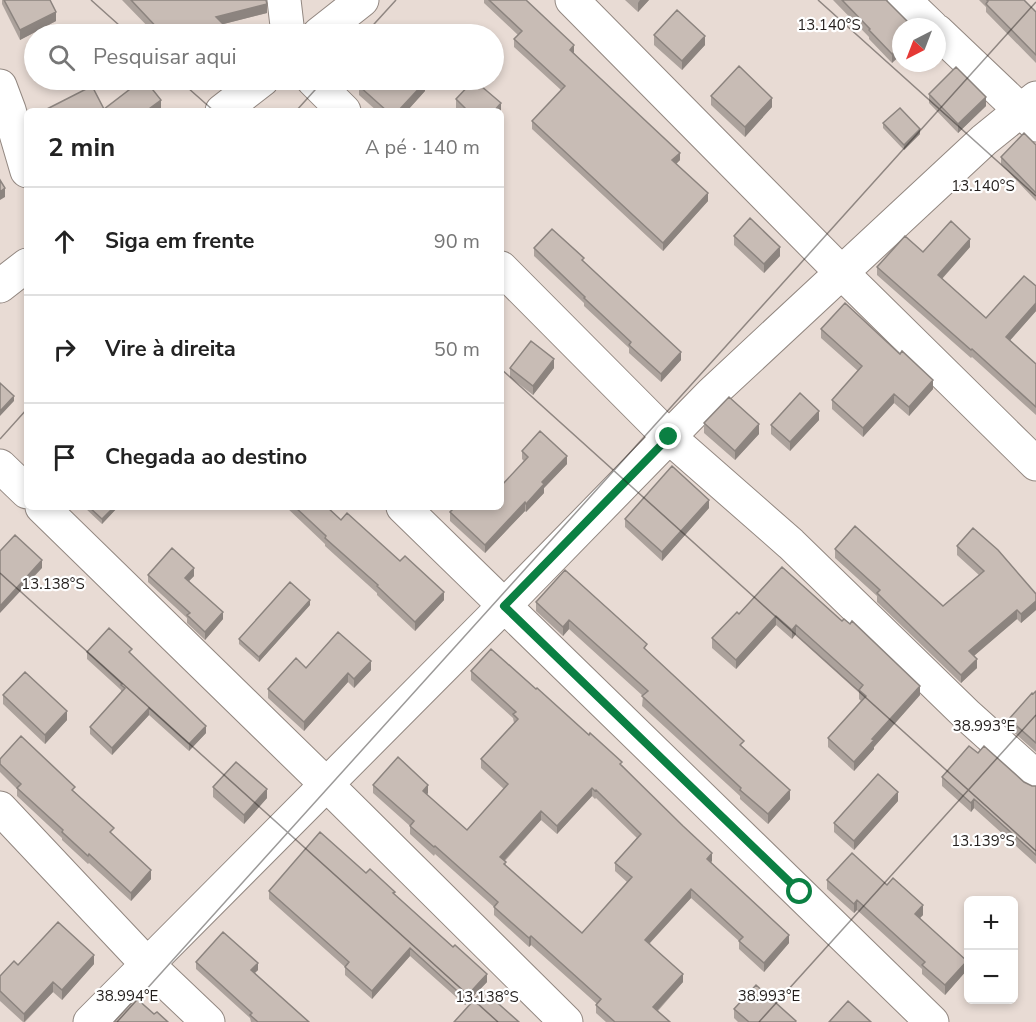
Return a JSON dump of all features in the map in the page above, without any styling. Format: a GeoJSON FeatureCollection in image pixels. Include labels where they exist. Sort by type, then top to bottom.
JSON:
{"type":"FeatureCollection","features":[{"type":"Feature","properties":{"kind":"street"},"geometry":{"type":"LineString","coordinates":[[284,0],[287,24]]}},
{"type":"Feature","properties":{"kind":"street"},"geometry":{"type":"LineString","coordinates":[[332,24],[362,0]]}},
{"type":"Feature","properties":{"kind":"street"},"geometry":{"type":"LineString","coordinates":[[572,0],[841,272],[1036,464]]}},
{"type":"Feature","properties":{"kind":"street"},"geometry":{"type":"LineString","coordinates":[[904,0],[923,18]]}},
{"type":"Feature","properties":{"kind":"street"},"geometry":{"type":"LineString","coordinates":[[90,1022],[504,606],[712,393],[984,140],[1031,112],[946,40]]}},
{"type":"Feature","properties":{"kind":"street"},"geometry":{"type":"LineString","coordinates":[[0,86],[24,161]]}},
{"type":"Feature","properties":{"kind":"street"},"geometry":{"type":"LineString","coordinates":[[226,108],[249,90]]}},
{"type":"Feature","properties":{"kind":"street"},"geometry":{"type":"LineString","coordinates":[[323,90],[341,108]]}},
{"type":"Feature","properties":{"kind":"street"},"geometry":{"type":"LineString","coordinates":[[0,286],[24,267]]}},
{"type":"Feature","properties":{"kind":"street"},"geometry":{"type":"LineString","coordinates":[[504,271],[669,437],[791,544],[967,715],[1036,777]]}},
{"type":"Feature","properties":{"kind":"street"},"geometry":{"type":"LineString","coordinates":[[0,466],[24,489]]}},
{"type":"Feature","properties":{"kind":"street"},"geometry":{"type":"LineString","coordinates":[[45,510],[566,1022]]}},
{"type":"Feature","properties":{"kind":"street"},"geometry":{"type":"LineString","coordinates":[[406,510],[932,1022]]}},
{"type":"Feature","properties":{"kind":"street"},"geometry":{"type":"LineString","coordinates":[[0,808],[147,964],[208,1022]]}},
{"type":"Feature","properties":{"kind":"building"},"geometry":{"type":"Polygon","coordinates":[[[4,0],[50,0],[56,12],[32,24],[24,24],[24,28],[20,30],[4,0]]]}},
{"type":"Feature","properties":{"kind":"building"},"geometry":{"type":"Polygon","coordinates":[[[131,0],[266,0],[267,4],[216,17],[223,24],[154,24],[131,0]]]}},
{"type":"Feature","properties":{"kind":"building"},"geometry":{"type":"Polygon","coordinates":[[[489,0],[526,0],[574,45],[570,50],[680,153],[672,160],[708,193],[663,243],[532,121],[565,86],[514,39],[522,31],[489,0]]]}},
{"type":"Feature","properties":{"kind":"building"},"geometry":{"type":"Polygon","coordinates":[[[842,0],[886,0],[904,18],[892,18],[892,54],[842,0]]]}},
{"type":"Feature","properties":{"kind":"building"},"geometry":{"type":"Polygon","coordinates":[[[987,0],[1024,0],[1036,12],[1036,55],[986,4],[987,0]]]}},
{"type":"Feature","properties":{"kind":"building"},"geometry":{"type":"Polygon","coordinates":[[[677,10],[705,36],[682,61],[654,35],[677,10]]]}},
{"type":"Feature","properties":{"kind":"building"},"geometry":{"type":"Polygon","coordinates":[[[739,66],[772,98],[745,127],[711,96],[739,66]]]}},
{"type":"Feature","properties":{"kind":"building"},"geometry":{"type":"Polygon","coordinates":[[[956,67],[986,97],[958,124],[929,94],[956,67]]]}},
{"type":"Feature","properties":{"kind":"building"},"geometry":{"type":"Polygon","coordinates":[[[84,90],[94,90],[103,108],[49,108],[84,90]]]}},
{"type":"Feature","properties":{"kind":"building"},"geometry":{"type":"Polygon","coordinates":[[[129,90],[153,90],[161,100],[150,108],[105,108],[129,90]]]}},
{"type":"Feature","properties":{"kind":"building"},"geometry":{"type":"Polygon","coordinates":[[[363,90],[418,90],[401,108],[384,108],[363,90]]]}},
{"type":"Feature","properties":{"kind":"building"},"geometry":{"type":"Polygon","coordinates":[[[465,90],[486,90],[501,103],[497,108],[465,108],[456,99],[465,90]]]}},
{"type":"Feature","properties":{"kind":"building"},"geometry":{"type":"Polygon","coordinates":[[[900,108],[920,129],[904,145],[883,123],[900,108]]]}},
{"type":"Feature","properties":{"kind":"building"},"geometry":{"type":"Polygon","coordinates":[[[1024,133],[1036,145],[1036,193],[1001,157],[1024,133]]]}},
{"type":"Feature","properties":{"kind":"building"},"geometry":{"type":"Polygon","coordinates":[[[0,180],[5,188],[0,192],[0,180]]]}},
{"type":"Feature","properties":{"kind":"building"},"geometry":{"type":"Polygon","coordinates":[[[750,218],[780,247],[764,264],[734,236],[750,218]]]}},
{"type":"Feature","properties":{"kind":"building"},"geometry":{"type":"Polygon","coordinates":[[[951,221],[970,239],[938,275],[986,318],[1024,276],[1036,286],[1036,303],[1006,337],[1036,364],[1036,407],[877,267],[905,236],[923,252],[951,221]]]}},
{"type":"Feature","properties":{"kind":"building"},"geometry":{"type":"Polygon","coordinates":[[[552,229],[681,352],[661,374],[629,345],[631,342],[534,248],[552,229]]]}},
{"type":"Feature","properties":{"kind":"building"},"geometry":{"type":"Polygon","coordinates":[[[845,303],[900,354],[902,351],[933,380],[909,407],[894,394],[863,428],[832,400],[862,366],[821,329],[845,303]]]}},
{"type":"Feature","properties":{"kind":"building"},"geometry":{"type":"Polygon","coordinates":[[[531,341],[554,359],[533,386],[510,368],[531,341]]]}},
{"type":"Feature","properties":{"kind":"building"},"geometry":{"type":"Polygon","coordinates":[[[0,383],[14,396],[0,411],[0,383]]]}},
{"type":"Feature","properties":{"kind":"building"},"geometry":{"type":"Polygon","coordinates":[[[800,393],[819,411],[790,442],[771,425],[800,393]]]}},
{"type":"Feature","properties":{"kind":"building"},"geometry":{"type":"Polygon","coordinates":[[[729,397],[759,424],[735,451],[704,423],[729,397]]]}},
{"type":"Feature","properties":{"kind":"building"},"geometry":{"type":"Polygon","coordinates":[[[540,431],[567,456],[542,482],[544,484],[526,504],[525,502],[485,545],[450,512],[452,510],[504,510],[504,483],[528,457],[522,451],[540,431]]]}},
{"type":"Feature","properties":{"kind":"building"},"geometry":{"type":"Polygon","coordinates":[[[672,466],[709,500],[662,552],[625,519],[672,466]]]}},
{"type":"Feature","properties":{"kind":"building"},"geometry":{"type":"Polygon","coordinates":[[[92,510],[111,510],[102,519],[92,510]]]}},
{"type":"Feature","properties":{"kind":"building"},"geometry":{"type":"Polygon","coordinates":[[[298,510],[330,510],[341,520],[347,513],[400,561],[405,556],[444,592],[415,622],[378,585],[325,538],[326,536],[298,510]]]}},
{"type":"Feature","properties":{"kind":"building"},"geometry":{"type":"Polygon","coordinates":[[[855,526],[943,606],[984,571],[957,546],[973,528],[998,550],[1036,594],[1036,601],[1021,614],[1017,610],[969,651],[977,659],[961,675],[877,593],[880,590],[835,549],[855,526]]]}},
{"type":"Feature","properties":{"kind":"building"},"geometry":{"type":"Polygon","coordinates":[[[15,535],[42,560],[0,606],[0,551],[15,535]]]}},
{"type":"Feature","properties":{"kind":"building"},"geometry":{"type":"Polygon","coordinates":[[[172,548],[194,568],[185,578],[223,612],[205,632],[187,615],[190,613],[148,575],[172,548]]]}},
{"type":"Feature","properties":{"kind":"building"},"geometry":{"type":"Polygon","coordinates":[[[782,567],[842,621],[844,619],[850,624],[852,621],[920,686],[854,762],[828,738],[866,696],[859,690],[863,685],[796,625],[792,630],[776,616],[736,660],[712,638],[737,612],[739,614],[782,567]]]}},
{"type":"Feature","properties":{"kind":"building"},"geometry":{"type":"Polygon","coordinates":[[[565,570],[647,644],[644,648],[744,741],[740,745],[790,790],[768,814],[642,696],[648,691],[569,620],[563,627],[536,602],[565,570]]]}},
{"type":"Feature","properties":{"kind":"building"},"geometry":{"type":"Polygon","coordinates":[[[290,582],[310,600],[259,657],[239,639],[290,582]]]}},
{"type":"Feature","properties":{"kind":"building"},"geometry":{"type":"Polygon","coordinates":[[[109,628],[132,649],[129,652],[206,726],[189,744],[149,708],[112,748],[90,727],[125,688],[87,652],[109,628]]]}},
{"type":"Feature","properties":{"kind":"building"},"geometry":{"type":"Polygon","coordinates":[[[338,632],[371,661],[354,679],[348,673],[304,722],[268,689],[296,658],[306,668],[338,632]]]}},
{"type":"Feature","properties":{"kind":"building"},"geometry":{"type":"Polygon","coordinates":[[[491,649],[622,762],[620,764],[712,853],[707,859],[789,935],[764,963],[739,941],[743,937],[691,889],[645,940],[683,974],[653,1007],[670,1022],[615,1022],[596,1005],[601,999],[531,936],[529,938],[494,907],[498,902],[410,826],[414,821],[373,785],[398,757],[428,785],[423,791],[467,830],[508,784],[481,759],[518,719],[513,714],[516,712],[471,671],[491,649]],[[592,788],[557,826],[541,811],[500,857],[506,862],[504,864],[582,933],[632,877],[615,863],[641,834],[592,788]]]}},
{"type":"Feature","properties":{"kind":"building"},"geometry":{"type":"Polygon","coordinates":[[[25,672],[67,711],[45,735],[3,695],[25,672]]]}},
{"type":"Feature","properties":{"kind":"building"},"geometry":{"type":"Polygon","coordinates":[[[1036,691],[1036,743],[1009,719],[1036,691]]]}},
{"type":"Feature","properties":{"kind":"building"},"geometry":{"type":"Polygon","coordinates":[[[21,736],[75,787],[72,790],[114,828],[110,832],[151,870],[131,893],[89,854],[88,856],[17,788],[21,784],[0,764],[0,759],[21,736]]]}},
{"type":"Feature","properties":{"kind":"building"},"geometry":{"type":"Polygon","coordinates":[[[969,746],[978,753],[984,746],[1024,782],[1036,786],[1036,855],[974,799],[971,803],[942,777],[969,746]]]}},
{"type":"Feature","properties":{"kind":"building"},"geometry":{"type":"Polygon","coordinates":[[[236,762],[267,789],[244,815],[213,787],[236,762]]]}},
{"type":"Feature","properties":{"kind":"building"},"geometry":{"type":"Polygon","coordinates":[[[878,774],[898,792],[854,841],[834,823],[878,774]]]}},
{"type":"Feature","properties":{"kind":"building"},"geometry":{"type":"Polygon","coordinates":[[[320,832],[366,873],[370,869],[453,947],[455,945],[487,974],[465,998],[410,948],[372,991],[345,967],[349,962],[269,891],[320,832]]]}},
{"type":"Feature","properties":{"kind":"building"},"geometry":{"type":"Polygon","coordinates":[[[852,853],[887,885],[893,878],[923,905],[915,914],[964,958],[964,964],[945,985],[922,965],[925,962],[857,900],[854,904],[827,880],[852,853]]]}},
{"type":"Feature","properties":{"kind":"building"},"geometry":{"type":"Polygon","coordinates":[[[58,922],[94,955],[62,990],[53,982],[24,1014],[0,991],[0,976],[14,961],[18,965],[58,922]]]}},
{"type":"Feature","properties":{"kind":"building"},"geometry":{"type":"Polygon","coordinates":[[[223,932],[258,963],[251,970],[309,1022],[258,1022],[250,1015],[252,1013],[196,962],[223,932]]]}},
{"type":"Feature","properties":{"kind":"building"},"geometry":{"type":"Polygon","coordinates":[[[756,985],[796,1021],[749,1022],[734,1009],[756,985]]]}},
{"type":"Feature","properties":{"kind":"building"},"geometry":{"type":"Polygon","coordinates":[[[483,990],[519,1022],[454,1022],[483,990]]]}},
{"type":"Feature","properties":{"kind":"building"},"geometry":{"type":"Polygon","coordinates":[[[136,998],[154,1014],[157,1012],[168,1022],[114,1022],[136,998]]]}},
{"type":"Feature","properties":{"kind":"building"},"geometry":{"type":"Polygon","coordinates":[[[848,1001],[871,1022],[829,1022],[848,1001]]]}},
{"type":"Feature","properties":{"kind":"route"},"geometry":{"type":"LineString","coordinates":[[669,437],[504,606],[800,892]]}}]}
